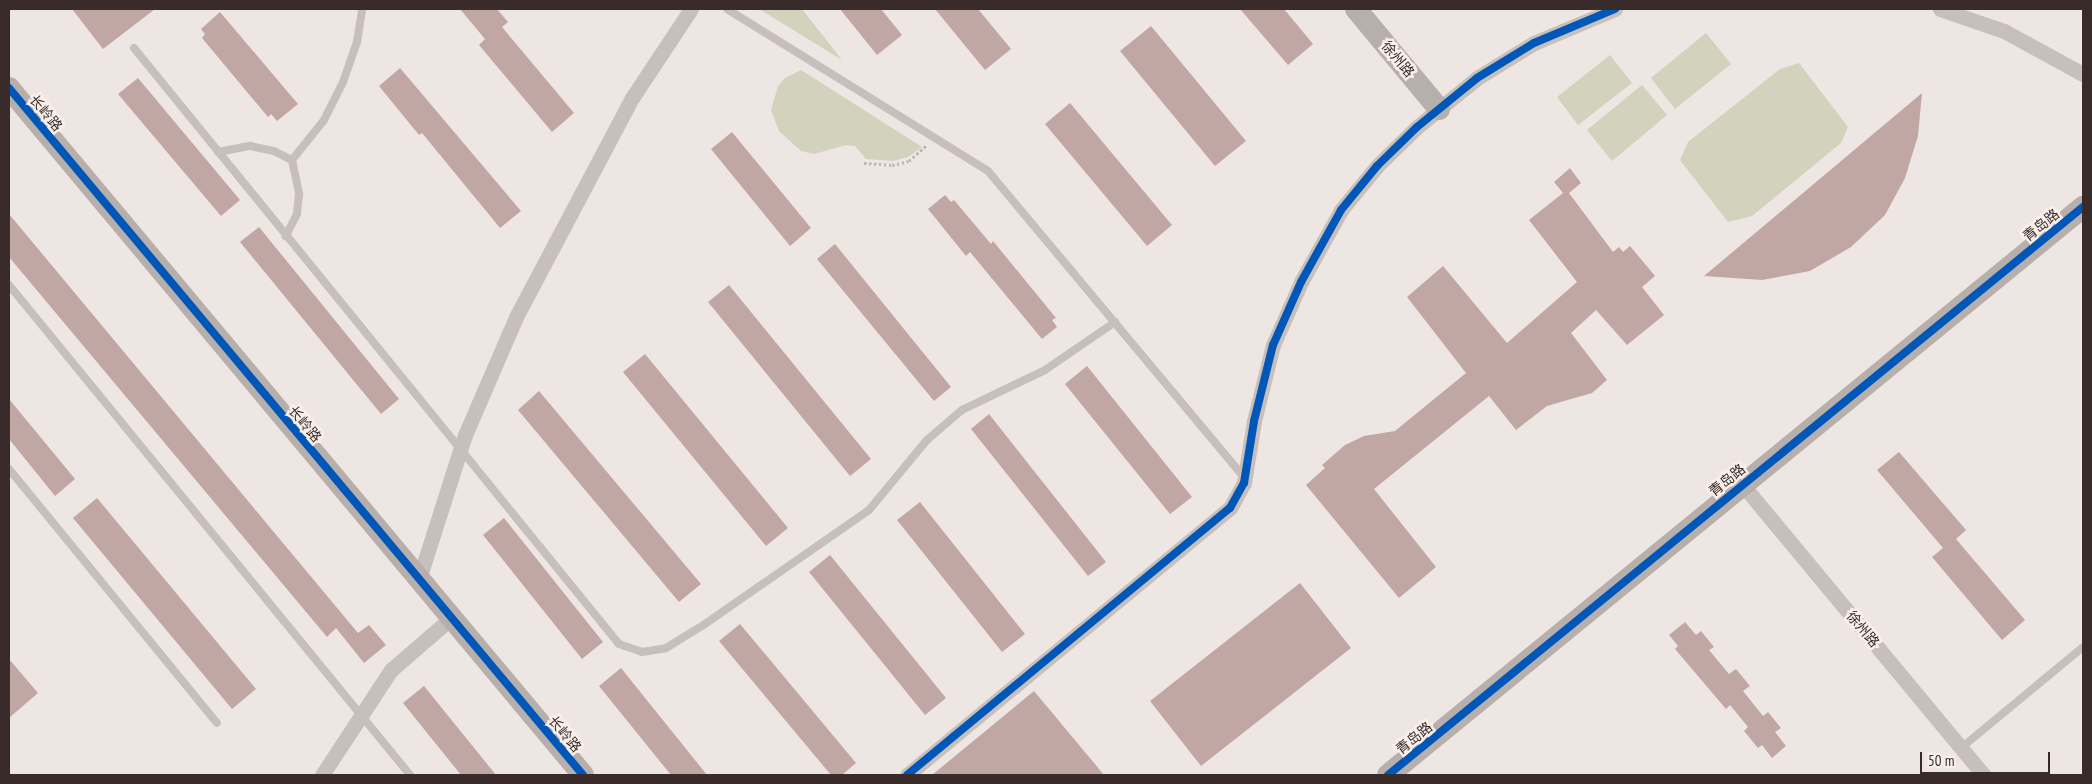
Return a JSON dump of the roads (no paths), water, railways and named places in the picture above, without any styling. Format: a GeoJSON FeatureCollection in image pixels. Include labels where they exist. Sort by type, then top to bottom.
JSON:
{"type":"FeatureCollection","features":[{"type":"Feature","properties":{"kind":"street"},"geometry":{"type":"LineString","coordinates":[[418,579],[460,450],[516,317],[632,98],[691,9]]}},
{"type":"Feature","properties":{"kind":"street","name":"徐州路"},"geometry":{"type":"LineString","coordinates":[[1356,9],[1439,109]]}},
{"type":"Feature","properties":{"kind":"street"},"geometry":{"type":"LineString","coordinates":[[907,775],[1230,508],[1245,478],[1254,421],[1274,345],[1300,282],[1341,210],[1377,166],[1439,109],[1477,78],[1534,43],[1615,9]]}},
{"type":"Feature","properties":{"kind":"street"},"geometry":{"type":"LineString","coordinates":[[1940,9],[2004,31],[2083,74]]}},
{"type":"Feature","properties":{"kind":"street","name":"长岭路"},"geometry":{"type":"LineString","coordinates":[[9,88],[583,775]]}},
{"type":"Feature","properties":{"kind":"street","name":"青岛路"},"geometry":{"type":"LineString","coordinates":[[1388,775],[1742,484],[2083,208]]}},
{"type":"Feature","properties":{"kind":"street","name":"徐州路"},"geometry":{"type":"LineString","coordinates":[[1742,484],[1984,775]]}},
{"type":"Feature","properties":{"kind":"street"},"geometry":{"type":"LineString","coordinates":[[322,775],[390,670],[451,618]]}},
{"type":"Feature","properties":{"kind":"lane"},"geometry":{"type":"LineString","coordinates":[[292,160],[324,120],[343,82],[357,42],[362,9]]}},
{"type":"Feature","properties":{"kind":"lane"},"geometry":{"type":"LineString","coordinates":[[727,9],[988,171],[1245,478]]}},
{"type":"Feature","properties":{"kind":"lane"},"geometry":{"type":"LineString","coordinates":[[134,48],[619,644],[642,652],[666,648],[705,624],[869,510],[927,440],[962,410],[1044,370],[1115,322]]}},
{"type":"Feature","properties":{"kind":"lane"},"geometry":{"type":"LineString","coordinates":[[218,152],[250,146],[274,151],[292,160]]}},
{"type":"Feature","properties":{"kind":"lane"},"geometry":{"type":"LineString","coordinates":[[286,236],[297,214],[299,194],[292,160]]}},
{"type":"Feature","properties":{"kind":"lane"},"geometry":{"type":"LineString","coordinates":[[9,285],[410,775]]}},
{"type":"Feature","properties":{"kind":"lane"},"geometry":{"type":"LineString","coordinates":[[9,469],[217,723]]}},
{"type":"Feature","properties":{"kind":"lane"},"geometry":{"type":"LineString","coordinates":[[1961,748],[2083,647]]}}]}
